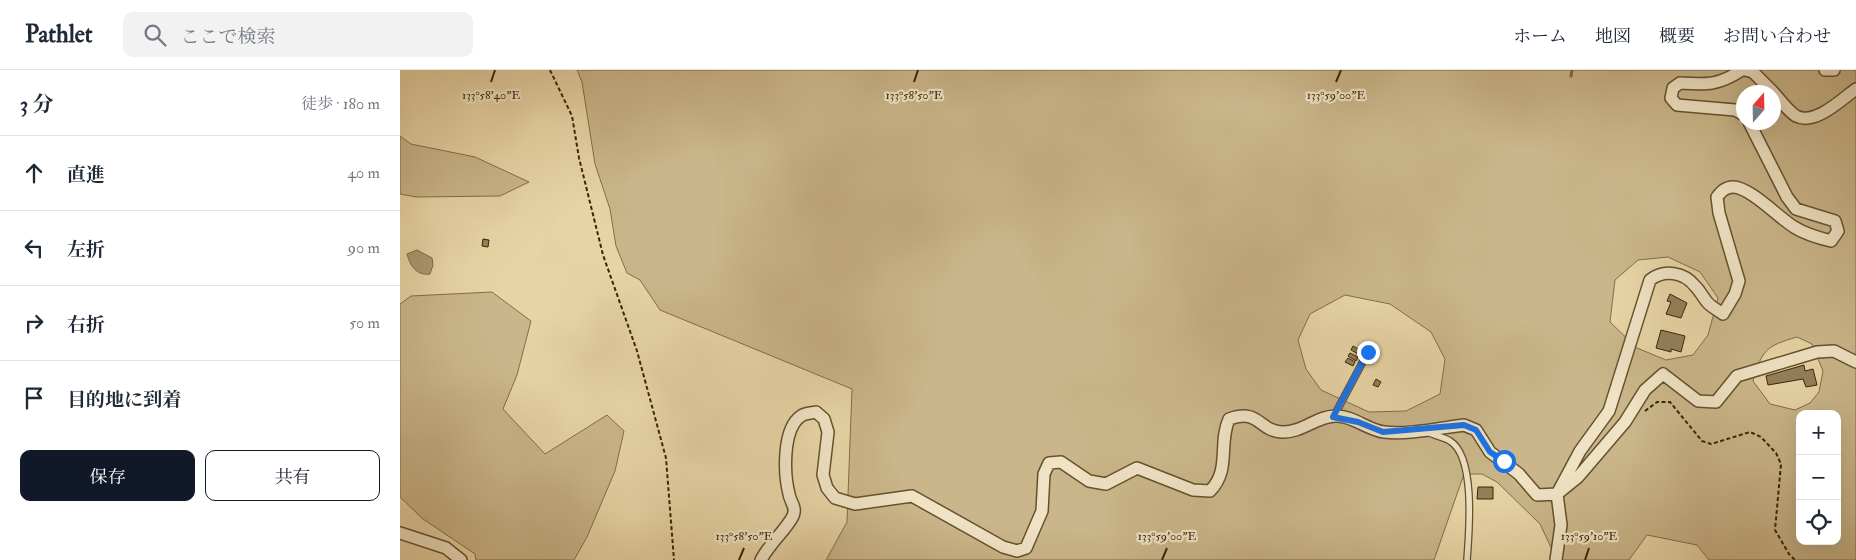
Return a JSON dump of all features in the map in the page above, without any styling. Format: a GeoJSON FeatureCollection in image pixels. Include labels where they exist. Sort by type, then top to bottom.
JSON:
{"type":"FeatureCollection","features":[{"type":"Feature","properties":{"kind":"street"},"geometry":{"type":"LineString","coordinates":[[1736,111],[1677,104],[1671,98],[1673,88],[1680,83],[1708,85],[1724,81],[1744,70],[1753,72],[1765,85]]}},
{"type":"Feature","properties":{"kind":"street"},"geometry":{"type":"LineString","coordinates":[[1825,70],[1834,70]]}},
{"type":"Feature","properties":{"kind":"street"},"geometry":{"type":"LineString","coordinates":[[1781,101],[1796,116],[1808,118],[1820,114],[1856,90]]}},
{"type":"Feature","properties":{"kind":"street"},"geometry":{"type":"LineString","coordinates":[[1556,560],[1561,525],[1557,494],[1580,451],[1609,411],[1650,280],[1659,273],[1669,272],[1680,276],[1694,284],[1708,303],[1723,314],[1728,309],[1739,281],[1719,214],[1717,197],[1724,190],[1732,187],[1745,190],[1796,228],[1831,241],[1838,231],[1835,221],[1796,209],[1787,197],[1752,130]]}},
{"type":"Feature","properties":{"kind":"street"},"geometry":{"type":"LineString","coordinates":[[762,560],[768,547],[793,516],[794,507],[789,496],[784,463],[792,428],[801,416],[816,412],[824,419],[828,432],[823,475],[827,488],[835,498],[854,504],[912,496],[1003,547],[1017,551],[1026,548],[1042,511],[1044,474],[1049,463],[1061,462],[1089,481],[1106,484],[1137,468],[1193,490],[1210,491],[1222,474],[1225,430],[1230,419],[1241,415],[1254,417],[1267,427],[1282,432],[1297,430],[1333,417],[1351,420],[1383,432],[1424,430],[1464,425],[1476,430],[1490,452],[1519,474],[1537,495],[1557,494],[1578,477],[1624,422],[1645,390],[1663,374],[1698,401],[1716,402],[1737,376],[1808,354],[1834,351],[1856,362]]}},
{"type":"Feature","properties":{"kind":"street"},"geometry":{"type":"LineString","coordinates":[[400,533],[446,548],[461,560]]}},
{"type":"Feature","properties":{"kind":"lane"},"geometry":{"type":"LineString","coordinates":[[1333,417],[1368,352]]}},
{"type":"Feature","properties":{"kind":"lane"},"geometry":{"type":"LineString","coordinates":[[1424,430],[1450,441],[1459,450],[1470,488],[1467,560]]}},
{"type":"Feature","properties":{"kind":"path"},"geometry":{"type":"LineString","coordinates":[[550,70],[572,116],[578,158],[603,255],[637,351],[666,458],[674,560]]}},
{"type":"Feature","properties":{"kind":"path"},"geometry":{"type":"LineString","coordinates":[[1624,422],[1633,420],[1657,402],[1670,402],[1702,441],[1711,444],[1750,432],[1762,437],[1776,453],[1781,464],[1776,530],[1789,554],[1795,560]]}},
{"type":"Feature","properties":{"kind":"shaded area"},"geometry":{"type":"Polygon","coordinates":[[[577,70],[1856,70],[1856,560],[1709,560],[1697,545],[1647,535],[1629,560],[1557,560],[1540,524],[1497,482],[1482,474],[1464,474],[1434,560],[826,560],[847,522],[852,389],[660,310],[640,280],[627,273],[616,246],[610,209],[595,164],[582,82],[577,70]],[[1668,257],[1638,260],[1615,280],[1610,322],[1637,348],[1666,360],[1693,355],[1708,335],[1718,298],[1700,272],[1668,257]],[[1345,295],[1310,314],[1298,340],[1306,369],[1321,390],[1369,412],[1406,411],[1440,394],[1445,359],[1431,332],[1390,304],[1345,295]],[[1797,337],[1778,343],[1767,351],[1759,362],[1753,381],[1770,404],[1795,410],[1810,403],[1819,392],[1823,371],[1812,344],[1797,337]]]}},
{"type":"Feature","properties":{"kind":"shaded area"},"geometry":{"type":"Polygon","coordinates":[[[400,136],[411,144],[475,157],[529,182],[500,196],[416,197],[400,194],[400,136]]]}},
{"type":"Feature","properties":{"kind":"shaded area"},"geometry":{"type":"Polygon","coordinates":[[[417,250],[432,258],[433,265],[430,274],[418,272],[410,262],[407,254],[417,250]]]}},
{"type":"Feature","properties":{"kind":"shaded area"},"geometry":{"type":"Polygon","coordinates":[[[492,292],[531,321],[517,375],[503,409],[545,454],[607,415],[624,431],[615,471],[587,537],[574,560],[476,560],[475,554],[423,519],[400,497],[400,304],[411,296],[492,292]]]}},
{"type":"Feature","properties":{"kind":"building"},"geometry":{"type":"Polygon","coordinates":[[[483,239],[489,240],[488,247],[482,246],[483,239]]]}},
{"type":"Feature","properties":{"kind":"building"},"geometry":{"type":"Polygon","coordinates":[[[1670,294],[1687,303],[1681,318],[1666,314],[1671,302],[1667,301],[1670,294]]]}},
{"type":"Feature","properties":{"kind":"building"},"geometry":{"type":"Polygon","coordinates":[[[1661,330],[1685,336],[1681,352],[1671,349],[1671,352],[1656,348],[1661,330]]]}},
{"type":"Feature","properties":{"kind":"building"},"geometry":{"type":"Polygon","coordinates":[[[1353,346],[1362,351],[1360,355],[1351,350],[1353,346]]]}},
{"type":"Feature","properties":{"kind":"building"},"geometry":{"type":"Polygon","coordinates":[[[1350,353],[1358,357],[1356,361],[1348,356],[1350,353]]]}},
{"type":"Feature","properties":{"kind":"building"},"geometry":{"type":"Polygon","coordinates":[[[1348,358],[1355,362],[1353,366],[1345,362],[1348,358]]]}},
{"type":"Feature","properties":{"kind":"building"},"geometry":{"type":"Polygon","coordinates":[[[1804,365],[1805,371],[1813,369],[1817,385],[1806,387],[1803,379],[1768,385],[1766,376],[1804,365]]]}},
{"type":"Feature","properties":{"kind":"building"},"geometry":{"type":"Polygon","coordinates":[[[1376,379],[1381,382],[1378,387],[1373,385],[1376,379]]]}},
{"type":"Feature","properties":{"kind":"building"},"geometry":{"type":"Polygon","coordinates":[[[1478,487],[1493,487],[1493,499],[1477,499],[1478,487]]]}},
{"type":"Feature","properties":{"kind":"waterway"},"geometry":{"type":"LineString","coordinates":[[1571,76],[1572,70]]}},
{"type":"Feature","properties":{"kind":"route"},"geometry":{"type":"LineString","coordinates":[[1368,352],[1333,417],[1337,416],[1358,422],[1383,432],[1464,425],[1476,430],[1490,452],[1504,461]]}}]}
